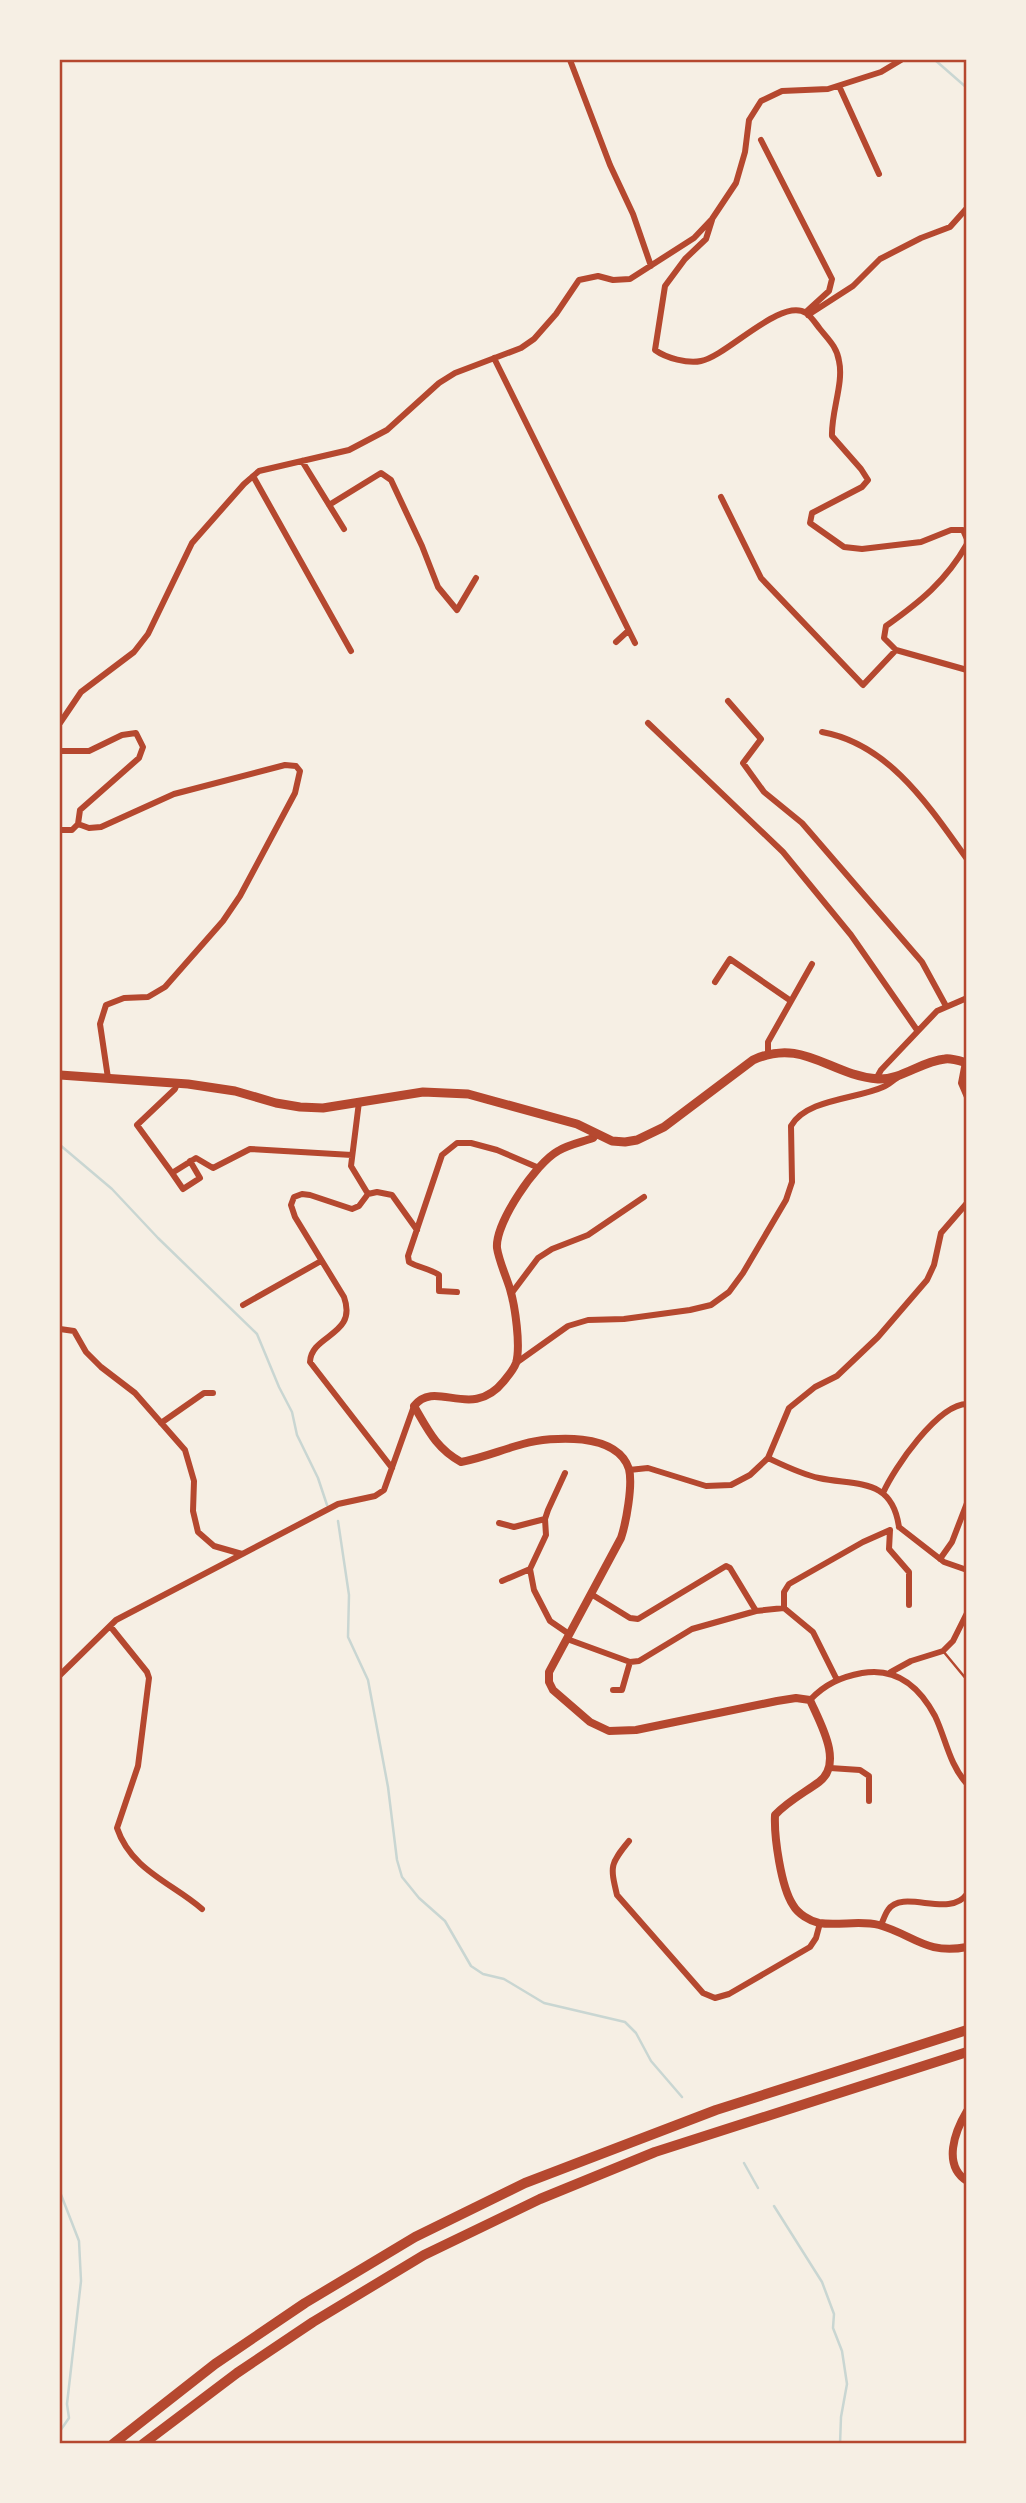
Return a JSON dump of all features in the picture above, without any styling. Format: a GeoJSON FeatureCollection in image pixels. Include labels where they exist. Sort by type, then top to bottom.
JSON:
{"type":"FeatureCollection","features":[{"type":"Feature","properties":{"kind":"highway"},"geometry":{"type":"LineString","coordinates":[[113,2444],[215,2364],[305,2303],[415,2237],[525,2183],[716,2110],[967,2030]]}},
{"type":"Feature","properties":{"kind":"highway"},"geometry":{"type":"LineString","coordinates":[[143,2444],[237,2373],[313,2322],[424,2255],[517,2210],[655,2152],[967,2052]]}},
{"type":"Feature","properties":{"kind":"main road"},"geometry":{"type":"LineString","coordinates":[[60,1075],[235,1091],[300,1108],[323,1108],[424,1092],[468,1094],[577,1124],[612,1141],[625,1142],[653,1134],[753,1060],[768,1053],[778,1051],[800,1054],[849,1074],[876,1079],[945,1059],[966,1062]]}},
{"type":"Feature","properties":{"kind":"street"},"geometry":{"type":"LineString","coordinates":[[570,60],[610,165],[633,214],[651,266]]}},
{"type":"Feature","properties":{"kind":"street"},"geometry":{"type":"LineString","coordinates":[[60,723],[81,692],[134,652],[148,634],[192,543],[259,471],[349,450],[377,435],[412,409],[439,383],[455,373],[522,348],[556,314],[579,280],[598,276],[612,280],[630,279],[694,238],[712,219],[736,183],[746,152],[749,120],[761,101],[782,91],[839,86],[881,72],[901,60]]}},
{"type":"Feature","properties":{"kind":"street"},"geometry":{"type":"LineString","coordinates":[[839,86],[879,174]]}},
{"type":"Feature","properties":{"kind":"street"},"geometry":{"type":"LineString","coordinates":[[761,140],[832,279],[829,291],[807,314]]}},
{"type":"Feature","properties":{"kind":"street"},"geometry":{"type":"LineString","coordinates":[[807,314],[853,286],[880,260],[921,237],[950,227],[967,208]]}},
{"type":"Feature","properties":{"kind":"street"},"geometry":{"type":"LineString","coordinates":[[712,219],[706,239],[685,259],[665,286],[655,351],[664,357],[701,361],[780,313],[794,310],[807,314],[835,348],[840,363],[832,436],[868,480],[862,487],[813,513],[810,523],[844,547],[862,549],[921,542],[951,530],[963,530],[967,541],[938,584],[924,599],[886,626],[884,638],[896,650],[967,670]]}},
{"type":"Feature","properties":{"kind":"street"},"geometry":{"type":"LineString","coordinates":[[494,358],[635,643]]}},
{"type":"Feature","properties":{"kind":"street"},"geometry":{"type":"LineString","coordinates":[[302,461],[344,529]]}},
{"type":"Feature","properties":{"kind":"street"},"geometry":{"type":"LineString","coordinates":[[329,505],[382,473],[391,480],[438,587],[457,610],[476,578]]}},
{"type":"Feature","properties":{"kind":"street"},"geometry":{"type":"LineString","coordinates":[[253,476],[351,651]]}},
{"type":"Feature","properties":{"kind":"street"},"geometry":{"type":"LineString","coordinates":[[721,497],[761,578],[863,685],[896,650]]}},
{"type":"Feature","properties":{"kind":"street"},"geometry":{"type":"LineString","coordinates":[[616,642],[628,631]]}},
{"type":"Feature","properties":{"kind":"street"},"geometry":{"type":"LineString","coordinates":[[728,701],[761,739],[743,763],[764,792],[802,823],[922,962],[946,1006]]}},
{"type":"Feature","properties":{"kind":"street"},"geometry":{"type":"LineString","coordinates":[[648,723],[783,852],[851,935],[917,1030]]}},
{"type":"Feature","properties":{"kind":"street"},"geometry":{"type":"LineString","coordinates":[[822,732],[841,735],[884,759],[902,776],[967,859]]}},
{"type":"Feature","properties":{"kind":"street"},"geometry":{"type":"LineString","coordinates":[[60,751],[89,751],[122,735],[136,733],[143,747],[139,758],[80,810],[78,824],[72,830],[60,830]]}},
{"type":"Feature","properties":{"kind":"street"},"geometry":{"type":"LineString","coordinates":[[78,824],[89,828],[101,827],[173,794],[269,768],[296,766],[300,771],[295,793],[240,896],[223,921],[165,987],[149,997],[124,998],[106,1005],[100,1024],[108,1079]]}},
{"type":"Feature","properties":{"kind":"street"},"geometry":{"type":"LineString","coordinates":[[715,982],[730,959],[791,1001]]}},
{"type":"Feature","properties":{"kind":"street"},"geometry":{"type":"LineString","coordinates":[[768,1053],[768,1042],[812,964]]}},
{"type":"Feature","properties":{"kind":"street"},"geometry":{"type":"LineString","coordinates":[[876,1079],[917,1030],[946,1006],[967,998]]}},
{"type":"Feature","properties":{"kind":"street"},"geometry":{"type":"LineString","coordinates":[[966,1062],[961,1083],[967,1097]]}},
{"type":"Feature","properties":{"kind":"street"},"geometry":{"type":"LineString","coordinates":[[60,1675],[116,1620],[338,1504],[375,1496],[384,1490],[414,1406],[420,1399],[430,1395],[471,1401],[484,1397],[498,1388],[516,1363],[568,1326],[588,1320],[624,1320],[711,1306],[729,1292],[743,1273],[786,1200],[792,1182],[790,1133],[794,1119],[827,1102],[882,1088],[906,1072]]}},
{"type":"Feature","properties":{"kind":"street"},"geometry":{"type":"LineString","coordinates":[[177,1084],[137,1125],[183,1189],[200,1178],[190,1161]]}},
{"type":"Feature","properties":{"kind":"street"},"geometry":{"type":"LineString","coordinates":[[359,1101],[351,1166],[368,1194]]}},
{"type":"Feature","properties":{"kind":"street"},"geometry":{"type":"LineString","coordinates":[[516,1363],[517,1339],[511,1294],[497,1248],[499,1234],[506,1216],[539,1168],[557,1151],[593,1138],[596,1134]]}},
{"type":"Feature","properties":{"kind":"street"},"geometry":{"type":"LineString","coordinates":[[457,1292],[439,1291],[439,1275],[430,1268],[414,1266],[409,1262],[408,1256],[442,1155],[457,1143],[471,1143],[497,1150],[539,1168]]}},
{"type":"Feature","properties":{"kind":"street"},"geometry":{"type":"LineString","coordinates":[[172,1173],[196,1158],[214,1168],[250,1149],[352,1155]]}},
{"type":"Feature","properties":{"kind":"street"},"geometry":{"type":"LineString","coordinates":[[392,1468],[310,1362],[310,1356],[340,1329],[347,1316],[347,1306],[295,1217],[291,1205],[294,1197],[310,1195],[352,1209],[359,1206],[368,1194],[377,1192],[392,1195],[417,1230]]}},
{"type":"Feature","properties":{"kind":"street"},"geometry":{"type":"LineString","coordinates":[[511,1294],[538,1258],[588,1235],[644,1197]]}},
{"type":"Feature","properties":{"kind":"street"},"geometry":{"type":"LineString","coordinates":[[629,1469],[648,1468],[706,1486],[731,1485],[750,1475],[768,1458],[789,1408],[815,1387],[837,1376],[878,1337],[927,1280],[934,1265],[941,1233],[967,1203]]}},
{"type":"Feature","properties":{"kind":"street"},"geometry":{"type":"LineString","coordinates":[[243,1305],[321,1261]]}},
{"type":"Feature","properties":{"kind":"street"},"geometry":{"type":"LineString","coordinates":[[60,1329],[74,1331],[86,1352],[135,1393],[185,1450],[194,1480],[193,1511],[198,1532],[214,1546],[242,1554]]}},
{"type":"Feature","properties":{"kind":"street"},"geometry":{"type":"LineString","coordinates":[[161,1423],[204,1393],[213,1393]]}},
{"type":"Feature","properties":{"kind":"street"},"geometry":{"type":"LineString","coordinates":[[883,1493],[893,1472],[937,1420],[958,1404],[967,1404]]}},
{"type":"Feature","properties":{"kind":"street"},"geometry":{"type":"LineString","coordinates":[[414,1406],[445,1453],[461,1462],[484,1458],[523,1444],[559,1438],[598,1443],[617,1452],[629,1469],[626,1523],[621,1538],[549,1672],[549,1682],[553,1690],[590,1722],[609,1731],[636,1730],[777,1700],[810,1700]]}},
{"type":"Feature","properties":{"kind":"street"},"geometry":{"type":"LineString","coordinates":[[768,1458],[804,1475],[868,1485],[883,1493],[897,1516],[899,1528],[940,1559],[967,1570]]}},
{"type":"Feature","properties":{"kind":"street"},"geometry":{"type":"LineString","coordinates":[[565,1473],[545,1519],[546,1535],[530,1569],[534,1590],[550,1621],[568,1637],[630,1662],[645,1658],[692,1629],[756,1611],[784,1608],[813,1632],[837,1680]]}},
{"type":"Feature","properties":{"kind":"street"},"geometry":{"type":"LineString","coordinates":[[940,1559],[952,1542],[967,1503]]}},
{"type":"Feature","properties":{"kind":"street"},"geometry":{"type":"LineString","coordinates":[[499,1523],[514,1527],[545,1519]]}},
{"type":"Feature","properties":{"kind":"street"},"geometry":{"type":"LineString","coordinates":[[784,1608],[784,1592],[789,1584],[863,1542],[899,1528]]}},
{"type":"Feature","properties":{"kind":"street"},"geometry":{"type":"LineString","coordinates":[[890,1530],[889,1549],[909,1572],[909,1605]]}},
{"type":"Feature","properties":{"kind":"street"},"geometry":{"type":"LineString","coordinates":[[591,1594],[630,1618],[638,1619],[726,1566],[730,1568],[756,1611]]}},
{"type":"Feature","properties":{"kind":"street"},"geometry":{"type":"LineString","coordinates":[[502,1581],[530,1569]]}},
{"type":"Feature","properties":{"kind":"street"},"geometry":{"type":"LineString","coordinates":[[810,1700],[837,1680],[869,1672],[891,1672],[911,1661],[943,1651],[953,1641],[967,1613]]}},
{"type":"Feature","properties":{"kind":"street"},"geometry":{"type":"LineString","coordinates":[[110,1626],[149,1678],[141,1750],[118,1824],[120,1835],[132,1855],[161,1882],[202,1909]]}},
{"type":"Feature","properties":{"kind":"street"},"geometry":{"type":"LineString","coordinates":[[613,1690],[622,1690],[630,1662]]}},
{"type":"Feature","properties":{"kind":"street"},"geometry":{"type":"LineString","coordinates":[[891,1672],[909,1684],[928,1707],[955,1770],[967,1784]]}},
{"type":"Feature","properties":{"kind":"street"},"geometry":{"type":"LineString","coordinates":[[810,1700],[824,1732],[831,1763],[822,1780],[775,1815],[774,1827],[786,1891],[793,1907],[806,1918],[820,1923],[881,1926],[927,1947],[945,1950],[967,1947]]}},
{"type":"Feature","properties":{"kind":"street"},"geometry":{"type":"LineString","coordinates":[[830,1768],[860,1770],[869,1776],[869,1801]]}},
{"type":"Feature","properties":{"kind":"street"},"geometry":{"type":"LineString","coordinates":[[629,1841],[613,1861],[612,1875],[617,1895],[703,1993],[715,1998],[729,1994],[810,1947],[820,1923]]}},
{"type":"Feature","properties":{"kind":"street"},"geometry":{"type":"LineString","coordinates":[[881,1926],[889,1908],[900,1902],[951,1905],[963,1900],[967,1894]]}},
{"type":"Feature","properties":{"kind":"street"},"geometry":{"type":"LineString","coordinates":[[967,2111],[953,2146],[953,2165],[961,2178],[967,2181]]}},
{"type":"Feature","properties":{"kind":"lane"},"geometry":{"type":"LineString","coordinates":[[943,1651],[967,1679]]}},
{"type":"Feature","properties":{"kind":"waterway"},"geometry":{"type":"LineString","coordinates":[[935,60],[967,88]]}},
{"type":"Feature","properties":{"kind":"waterway"},"geometry":{"type":"LineString","coordinates":[[60,1145],[112,1189],[158,1238],[257,1334],[292,1412],[297,1435],[318,1478],[327,1505]]}},
{"type":"Feature","properties":{"kind":"waterway"},"geometry":{"type":"LineString","coordinates":[[338,1521],[349,1595],[348,1637],[368,1680],[402,1877],[419,1898],[445,1921],[471,1966],[483,1974],[504,1979],[544,2003],[625,2022],[636,2033],[651,2061],[682,2097]]}},
{"type":"Feature","properties":{"kind":"waterway"},"geometry":{"type":"LineString","coordinates":[[744,2163],[758,2188]]}},
{"type":"Feature","properties":{"kind":"waterway"},"geometry":{"type":"LineString","coordinates":[[60,2192],[79,2241],[81,2281],[67,2404],[69,2418],[60,2431]]}},
{"type":"Feature","properties":{"kind":"waterway"},"geometry":{"type":"LineString","coordinates":[[774,2206],[822,2282],[834,2314],[833,2328],[842,2351],[847,2384],[841,2417],[840,2444]]}}]}
